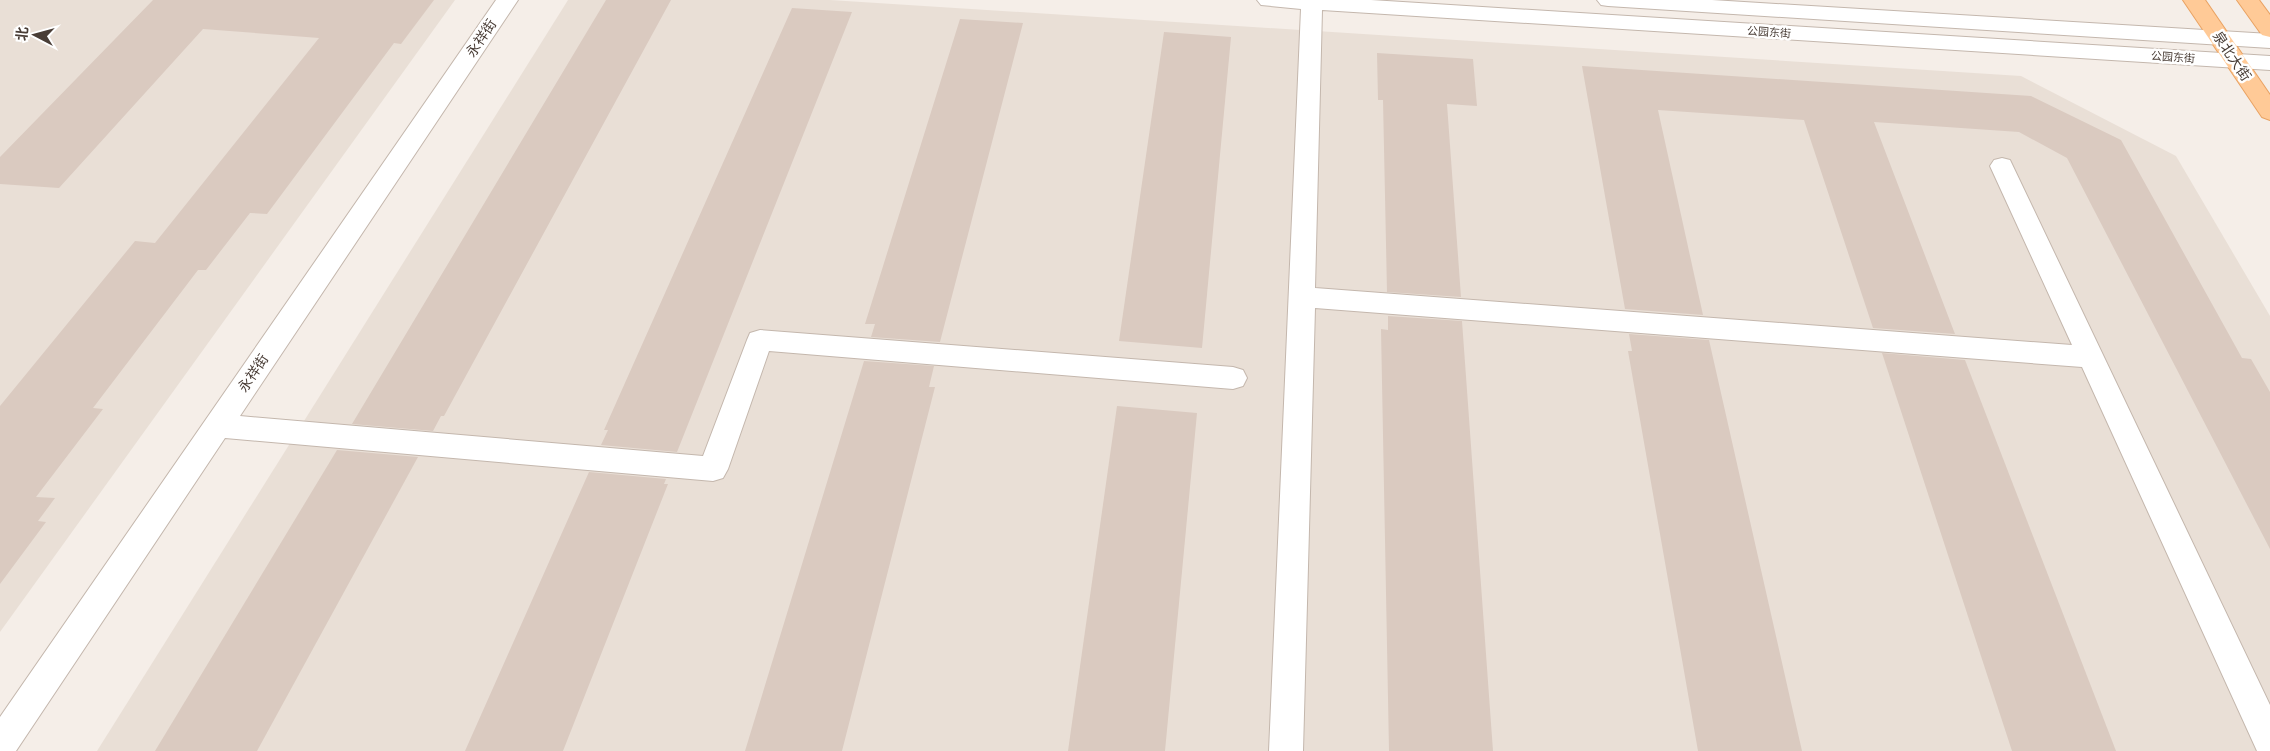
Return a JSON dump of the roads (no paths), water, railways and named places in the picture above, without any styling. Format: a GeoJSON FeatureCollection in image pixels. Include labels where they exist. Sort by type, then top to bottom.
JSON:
{"type":"FeatureCollection","features":[{"type":"Feature","properties":{"kind":"main road","name":"泉北大街"},"geometry":{"type":"LineString","coordinates":[[2194,0],[2270,112]]}},
{"type":"Feature","properties":{"kind":"main road"},"geometry":{"type":"LineString","coordinates":[[2248,0],[2270,30]]}},
{"type":"Feature","properties":{"kind":"street","name":"永祥街"},"geometry":{"type":"LineString","coordinates":[[0,746],[507,0]]}},
{"type":"Feature","properties":{"kind":"street","name":"公园东街"},"geometry":{"type":"LineString","coordinates":[[1268,0],[2270,63]]}},
{"type":"Feature","properties":{"kind":"street","name":"公园东街"},"geometry":{"type":"LineString","coordinates":[[1608,0],[2270,41]]}},
{"type":"Feature","properties":{"kind":"street"},"geometry":{"type":"LineString","coordinates":[[1286,751],[1312,3]]}},
{"type":"Feature","properties":{"kind":"street"},"geometry":{"type":"LineString","coordinates":[[2002,166],[2270,742]]}},
{"type":"Feature","properties":{"kind":"street"},"geometry":{"type":"LineString","coordinates":[[1302,297],[2091,357]]}},
{"type":"Feature","properties":{"kind":"street"},"geometry":{"type":"LineString","coordinates":[[218,426],[712,469],[760,340],[1233,378]]}}]}
